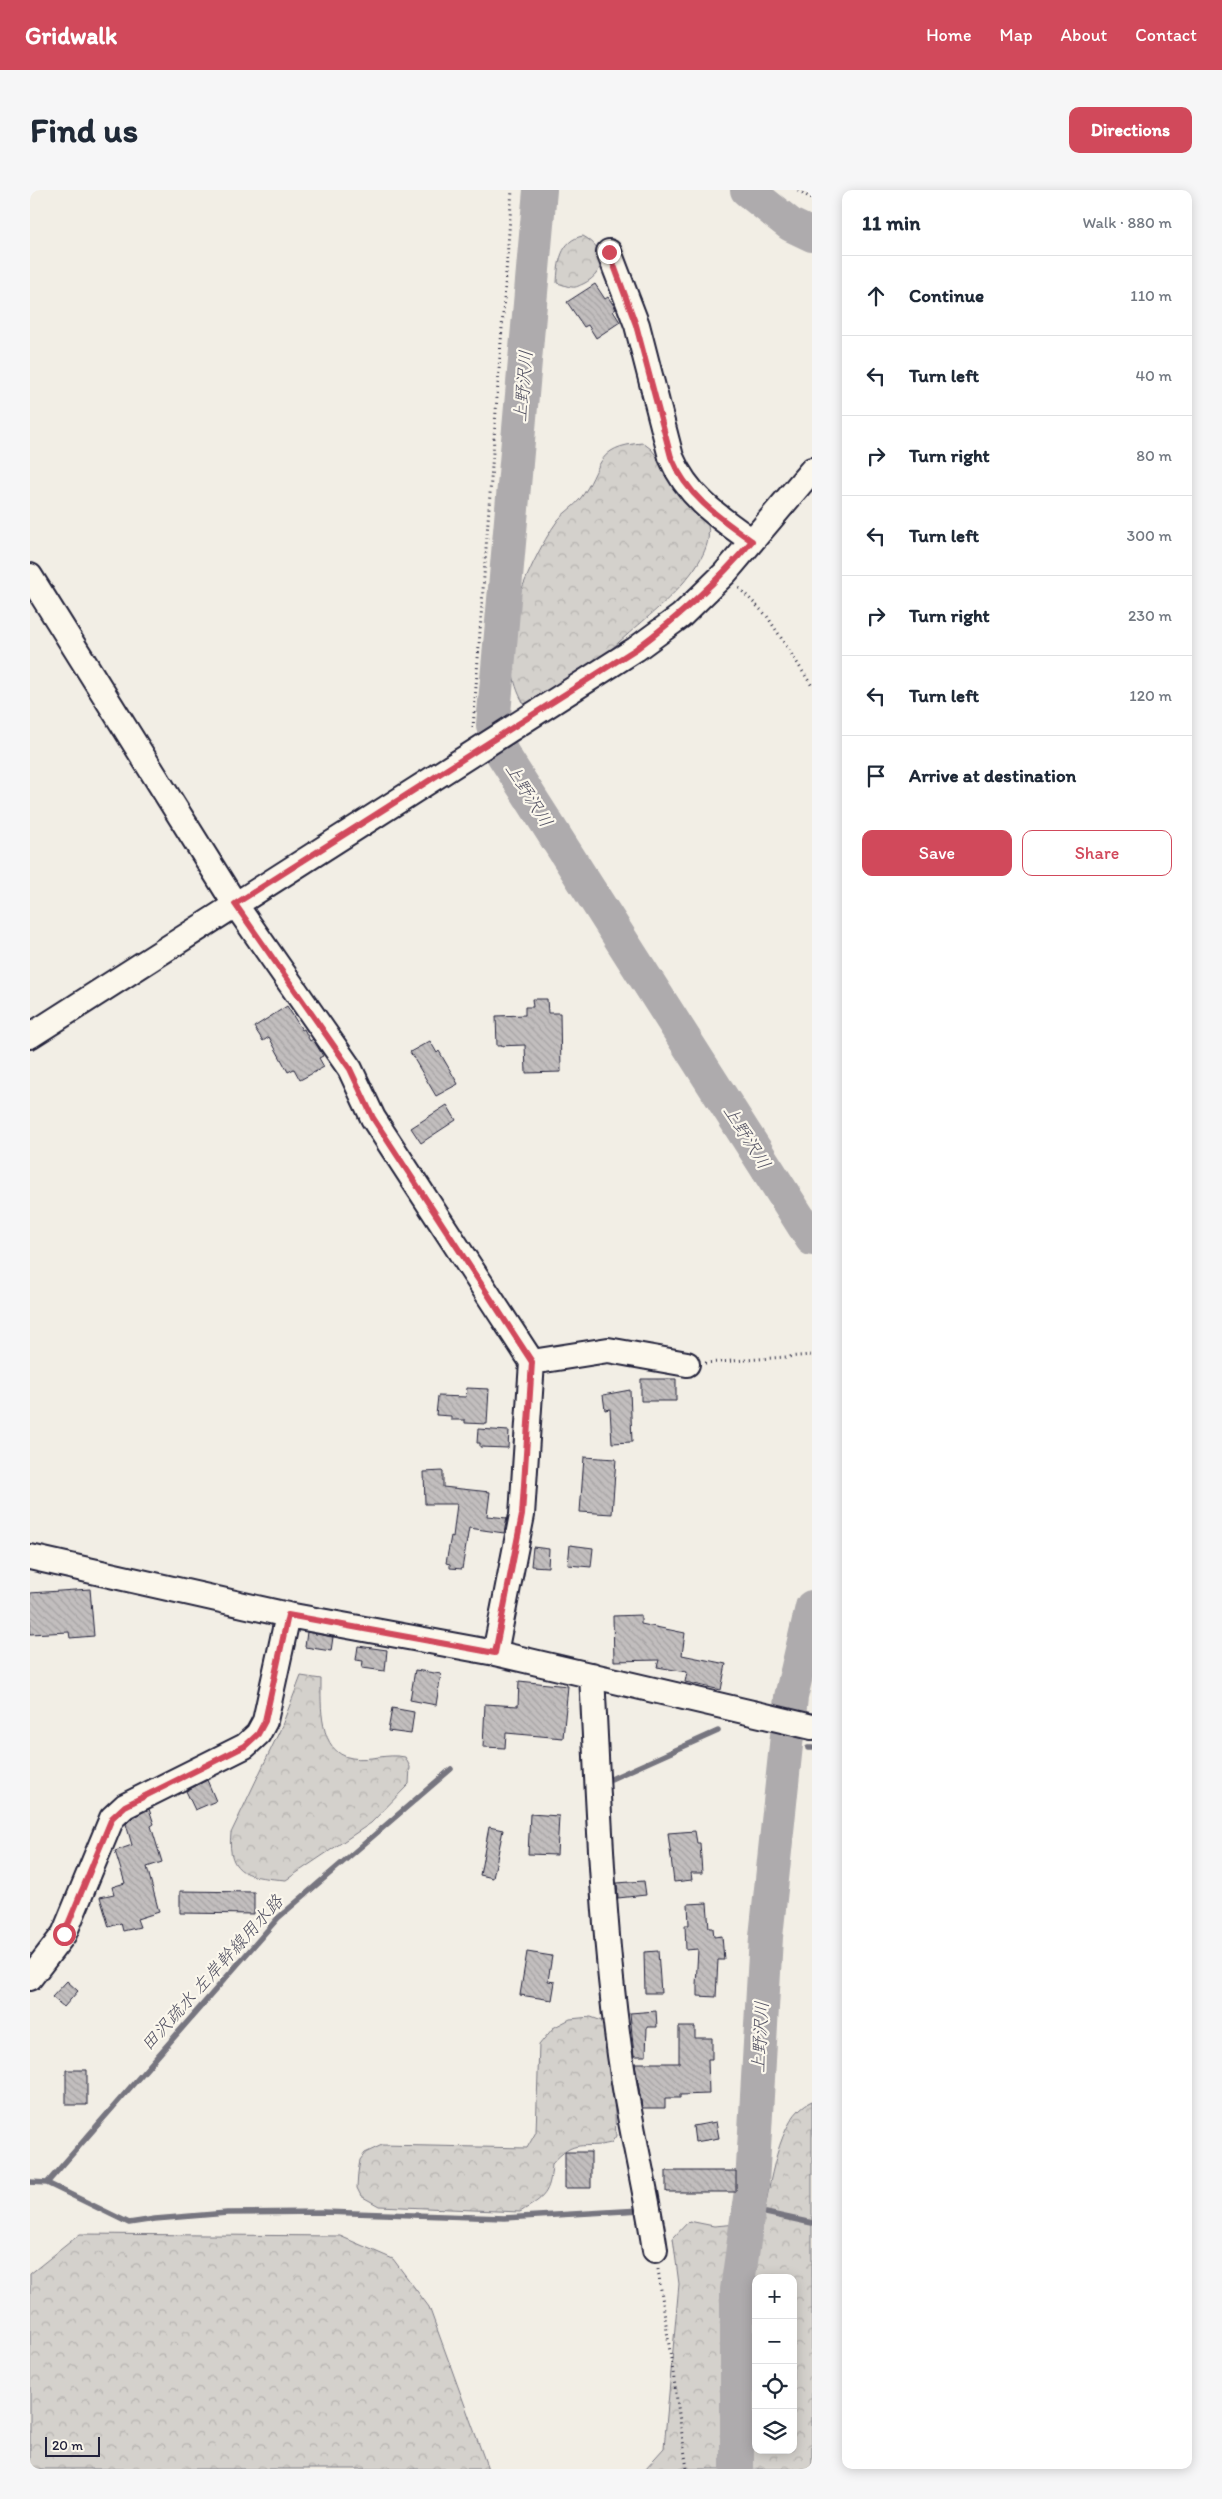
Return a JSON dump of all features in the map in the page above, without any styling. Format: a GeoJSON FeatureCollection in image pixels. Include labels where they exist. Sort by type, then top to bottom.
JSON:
{"type":"FeatureCollection","features":[{"type":"Feature","properties":{"kind":"street"},"geometry":{"type":"LineString","coordinates":[[609,252],[636,325],[671,457],[680,477],[712,512],[752,541]]}},
{"type":"Feature","properties":{"kind":"street"},"geometry":{"type":"LineString","coordinates":[[30,1036],[636,649],[681,616],[725,573],[812,470]]}},
{"type":"Feature","properties":{"kind":"street"},"geometry":{"type":"LineString","coordinates":[[30,576],[235,904],[350,1069],[373,1118],[532,1362],[522,1515],[495,1653]]}},
{"type":"Feature","properties":{"kind":"street"},"geometry":{"type":"LineString","coordinates":[[532,1362],[608,1350],[687,1364]]}},
{"type":"Feature","properties":{"kind":"street"},"geometry":{"type":"LineString","coordinates":[[30,1557],[288,1615],[495,1653],[812,1726]]}},
{"type":"Feature","properties":{"kind":"street"},"geometry":{"type":"LineString","coordinates":[[30,1978],[64,1934],[112,1818],[125,1806],[245,1746],[258,1734],[265,1721],[288,1615]]}},
{"type":"Feature","properties":{"kind":"street"},"geometry":{"type":"LineString","coordinates":[[592,1675],[603,1900],[612,1990],[624,2082],[655,2250]]}},
{"type":"Feature","properties":{"kind":"path"},"geometry":{"type":"LineString","coordinates":[[477,751],[512,190]]}},
{"type":"Feature","properties":{"kind":"path"},"geometry":{"type":"LineString","coordinates":[[798,190],[812,199]]}},
{"type":"Feature","properties":{"kind":"path"},"geometry":{"type":"LineString","coordinates":[[725,573],[767,616],[812,686]]}},
{"type":"Feature","properties":{"kind":"path"},"geometry":{"type":"LineString","coordinates":[[687,1364],[812,1356]]}},
{"type":"Feature","properties":{"kind":"path"},"geometry":{"type":"LineString","coordinates":[[655,2250],[687,2469]]}},
{"type":"Feature","properties":{"kind":"green space"},"geometry":{"type":"Polygon","coordinates":[[[583,236],[591,241],[600,253],[600,267],[597,273],[591,279],[576,287],[568,287],[557,283],[558,268],[565,248],[575,238],[583,236]]]}},
{"type":"Feature","properties":{"kind":"green space"},"geometry":{"type":"Polygon","coordinates":[[[643,443],[651,449],[706,519],[709,534],[705,551],[696,567],[683,583],[602,657],[587,669],[532,704],[524,704],[514,678],[512,641],[513,611],[528,575],[552,529],[560,517],[580,499],[607,454],[627,445],[643,443]]]}},
{"type":"Feature","properties":{"kind":"green space"},"geometry":{"type":"Polygon","coordinates":[[[301,1676],[321,1679],[324,1726],[327,1737],[333,1747],[341,1754],[359,1759],[392,1756],[405,1757],[410,1767],[409,1784],[371,1823],[286,1880],[262,1878],[244,1872],[237,1866],[231,1848],[231,1833],[281,1728],[301,1676]]]}},
{"type":"Feature","properties":{"kind":"green space"},"geometry":{"type":"Polygon","coordinates":[[[591,2017],[602,2021],[611,2036],[616,2136],[611,2143],[579,2146],[567,2150],[552,2164],[550,2182],[545,2194],[541,2198],[520,2212],[379,2206],[361,2196],[357,2188],[360,2160],[365,2153],[382,2145],[527,2148],[536,2132],[539,2045],[553,2028],[570,2019],[591,2017]]]}},
{"type":"Feature","properties":{"kind":"green space"},"geometry":{"type":"Polygon","coordinates":[[[812,2101],[812,2469],[645,2469],[664,2448],[679,2284],[673,2238],[689,2221],[714,2226],[762,2222],[777,2154],[791,2121],[800,2109],[812,2101]]]}},
{"type":"Feature","properties":{"kind":"green space"},"geometry":{"type":"Polygon","coordinates":[[[80,2234],[340,2236],[393,2259],[429,2307],[488,2469],[30,2469],[30,2274],[80,2234]]]}},
{"type":"Feature","properties":{"kind":"building"},"geometry":{"type":"Polygon","coordinates":[[[595,284],[605,299],[608,297],[616,309],[613,311],[620,322],[596,338],[588,325],[584,327],[567,302],[595,284]]]}},
{"type":"Feature","properties":{"kind":"building"},"geometry":{"type":"Polygon","coordinates":[[[532,999],[547,999],[548,1013],[560,1013],[561,1072],[526,1073],[525,1045],[497,1046],[496,1016],[525,1015],[525,1007],[533,1007],[532,999]]]}},
{"type":"Feature","properties":{"kind":"building"},"geometry":{"type":"Polygon","coordinates":[[[287,1006],[302,1030],[304,1029],[310,1041],[313,1039],[323,1056],[319,1058],[324,1067],[300,1080],[294,1069],[288,1072],[269,1037],[263,1041],[254,1027],[287,1006]]]}},
{"type":"Feature","properties":{"kind":"building"},"geometry":{"type":"Polygon","coordinates":[[[430,1041],[437,1053],[439,1051],[458,1084],[436,1096],[410,1052],[430,1041]]]}},
{"type":"Feature","properties":{"kind":"building"},"geometry":{"type":"Polygon","coordinates":[[[447,1105],[456,1120],[421,1143],[411,1128],[447,1105]]]}},
{"type":"Feature","properties":{"kind":"building"},"geometry":{"type":"Polygon","coordinates":[[[641,1379],[676,1379],[676,1401],[641,1401],[641,1379]]]}},
{"type":"Feature","properties":{"kind":"building"},"geometry":{"type":"Polygon","coordinates":[[[467,1388],[489,1389],[487,1424],[465,1423],[465,1420],[451,1420],[451,1416],[436,1415],[438,1396],[466,1397],[467,1388]]]}},
{"type":"Feature","properties":{"kind":"building"},"geometry":{"type":"Polygon","coordinates":[[[630,1390],[632,1442],[612,1443],[610,1409],[605,1410],[603,1395],[630,1390]]]}},
{"type":"Feature","properties":{"kind":"building"},"geometry":{"type":"Polygon","coordinates":[[[478,1429],[509,1431],[508,1448],[480,1447],[480,1443],[477,1443],[478,1429]]]}},
{"type":"Feature","properties":{"kind":"building"},"geometry":{"type":"Polygon","coordinates":[[[584,1457],[616,1459],[612,1514],[580,1512],[584,1457]]]}},
{"type":"Feature","properties":{"kind":"building"},"geometry":{"type":"Polygon","coordinates":[[[443,1471],[443,1487],[490,1492],[487,1516],[507,1518],[504,1533],[469,1528],[462,1569],[450,1568],[450,1564],[446,1563],[451,1536],[453,1537],[457,1504],[425,1504],[424,1472],[443,1471]]]}},
{"type":"Feature","properties":{"kind":"building"},"geometry":{"type":"Polygon","coordinates":[[[570,1545],[593,1548],[591,1567],[568,1565],[570,1545]]]}},
{"type":"Feature","properties":{"kind":"building"},"geometry":{"type":"Polygon","coordinates":[[[533,1547],[549,1549],[548,1567],[531,1566],[533,1547]]]}},
{"type":"Feature","properties":{"kind":"building"},"geometry":{"type":"Polygon","coordinates":[[[90,1589],[94,1636],[70,1638],[69,1632],[30,1634],[30,1593],[90,1589]]]}},
{"type":"Feature","properties":{"kind":"building"},"geometry":{"type":"Polygon","coordinates":[[[641,1615],[641,1624],[685,1633],[682,1655],[726,1664],[721,1690],[685,1682],[687,1672],[657,1667],[659,1660],[614,1661],[613,1616],[641,1615]]]}},
{"type":"Feature","properties":{"kind":"building"},"geometry":{"type":"Polygon","coordinates":[[[307,1632],[333,1637],[331,1651],[305,1647],[307,1632]]]}},
{"type":"Feature","properties":{"kind":"building"},"geometry":{"type":"Polygon","coordinates":[[[358,1646],[387,1650],[385,1671],[362,1668],[363,1661],[356,1660],[358,1646]]]}},
{"type":"Feature","properties":{"kind":"building"},"geometry":{"type":"Polygon","coordinates":[[[415,1670],[441,1674],[436,1705],[410,1700],[415,1670]]]}},
{"type":"Feature","properties":{"kind":"building"},"geometry":{"type":"Polygon","coordinates":[[[519,1681],[568,1686],[563,1738],[506,1733],[505,1748],[483,1747],[485,1704],[518,1706],[519,1681]]]}},
{"type":"Feature","properties":{"kind":"building"},"geometry":{"type":"Polygon","coordinates":[[[392,1708],[414,1712],[411,1734],[388,1731],[392,1708]]]}},
{"type":"Feature","properties":{"kind":"building"},"geometry":{"type":"Polygon","coordinates":[[[207,1780],[216,1801],[195,1810],[186,1791],[207,1780]]]}},
{"type":"Feature","properties":{"kind":"building"},"geometry":{"type":"Polygon","coordinates":[[[149,1809],[154,1824],[151,1826],[162,1862],[147,1867],[159,1912],[137,1919],[140,1927],[123,1931],[121,1923],[109,1927],[100,1897],[114,1894],[112,1887],[125,1883],[115,1851],[132,1845],[126,1824],[133,1817],[149,1809]]]}},
{"type":"Feature","properties":{"kind":"building"},"geometry":{"type":"Polygon","coordinates":[[[530,1814],[559,1816],[557,1855],[528,1854],[530,1814]]]}},
{"type":"Feature","properties":{"kind":"building"},"geometry":{"type":"Polygon","coordinates":[[[489,1827],[503,1830],[493,1878],[480,1875],[489,1827]]]}},
{"type":"Feature","properties":{"kind":"building"},"geometry":{"type":"Polygon","coordinates":[[[695,1831],[697,1843],[700,1843],[702,1873],[691,1873],[692,1880],[674,1882],[668,1833],[695,1831]]]}},
{"type":"Feature","properties":{"kind":"building"},"geometry":{"type":"Polygon","coordinates":[[[644,1881],[646,1895],[618,1898],[617,1883],[644,1881]]]}},
{"type":"Feature","properties":{"kind":"building"},"geometry":{"type":"Polygon","coordinates":[[[180,1891],[254,1892],[254,1914],[180,1913],[180,1891]]]}},
{"type":"Feature","properties":{"kind":"building"},"geometry":{"type":"Polygon","coordinates":[[[707,1903],[709,1928],[713,1928],[714,1937],[722,1936],[724,1960],[718,1960],[716,1997],[698,1996],[698,1985],[696,1985],[698,1949],[686,1950],[685,1925],[689,1925],[688,1904],[707,1903]]]}},
{"type":"Feature","properties":{"kind":"building"},"geometry":{"type":"Polygon","coordinates":[[[658,1951],[661,1993],[645,1993],[644,1952],[658,1951]]]}},
{"type":"Feature","properties":{"kind":"building"},"geometry":{"type":"Polygon","coordinates":[[[527,1952],[552,1956],[548,1981],[555,1982],[552,2000],[520,1995],[527,1952]]]}},
{"type":"Feature","properties":{"kind":"building"},"geometry":{"type":"Polygon","coordinates":[[[67,1981],[78,1991],[64,2007],[52,1997],[67,1981]]]}},
{"type":"Feature","properties":{"kind":"building"},"geometry":{"type":"Polygon","coordinates":[[[656,2011],[657,2027],[647,2027],[646,2056],[634,2056],[630,2013],[656,2011]]]}},
{"type":"Feature","properties":{"kind":"building"},"geometry":{"type":"Polygon","coordinates":[[[679,2027],[695,2027],[695,2038],[712,2038],[712,2059],[708,2059],[709,2094],[680,2095],[680,2098],[665,2098],[665,2108],[642,2108],[635,2063],[679,2063],[679,2027]]]}},
{"type":"Feature","properties":{"kind":"building"},"geometry":{"type":"Polygon","coordinates":[[[66,2070],[87,2070],[87,2105],[66,2105],[66,2070]]]}},
{"type":"Feature","properties":{"kind":"building"},"geometry":{"type":"Polygon","coordinates":[[[716,2122],[719,2138],[695,2142],[693,2126],[716,2122]]]}},
{"type":"Feature","properties":{"kind":"building"},"geometry":{"type":"Polygon","coordinates":[[[565,2152],[591,2152],[591,2188],[565,2188],[565,2152]]]}},
{"type":"Feature","properties":{"kind":"building"},"geometry":{"type":"Polygon","coordinates":[[[666,2171],[736,2171],[736,2192],[666,2192],[666,2171]]]}},
{"type":"Feature","properties":{"kind":"waterway","name":"上野沢川"},"geometry":{"type":"LineString","coordinates":[[540,190],[493,725],[502,753],[812,1239]]}},
{"type":"Feature","properties":{"kind":"waterway"},"geometry":{"type":"LineString","coordinates":[[747,190],[791,225],[812,235]]}},
{"type":"Feature","properties":{"kind":"waterway","name":"上野沢川"},"geometry":{"type":"LineString","coordinates":[[737,2469],[737,2290],[752,2184],[766,1937],[791,1697],[812,1607]]}},
{"type":"Feature","properties":{"kind":"waterway","name":"田沢疏水 左岸幹線用水路"},"geometry":{"type":"LineString","coordinates":[[611,1779],[718,1731]]}},
{"type":"Feature","properties":{"kind":"waterway","name":"田沢疏水 左岸幹線用水路"},"geometry":{"type":"LineString","coordinates":[[47,2183],[278,1918],[451,1769]]}},
{"type":"Feature","properties":{"kind":"waterway"},"geometry":{"type":"LineString","coordinates":[[30,2182],[47,2183],[129,2223],[227,2213],[323,2212],[504,2218],[641,2210]]}},
{"type":"Feature","properties":{"kind":"waterway"},"geometry":{"type":"LineString","coordinates":[[766,2213],[812,2223]]}},
{"type":"Feature","properties":{"kind":"route"},"geometry":{"type":"LineString","coordinates":[[64,1934],[112,1818],[125,1806],[245,1746],[258,1734],[265,1721],[288,1615],[495,1653],[522,1515],[532,1362],[373,1118],[350,1069],[235,904],[471,756],[636,649],[681,616],[725,573],[752,541],[712,512],[680,477],[671,457],[666,432],[636,325],[624,287],[609,252]]}}]}
